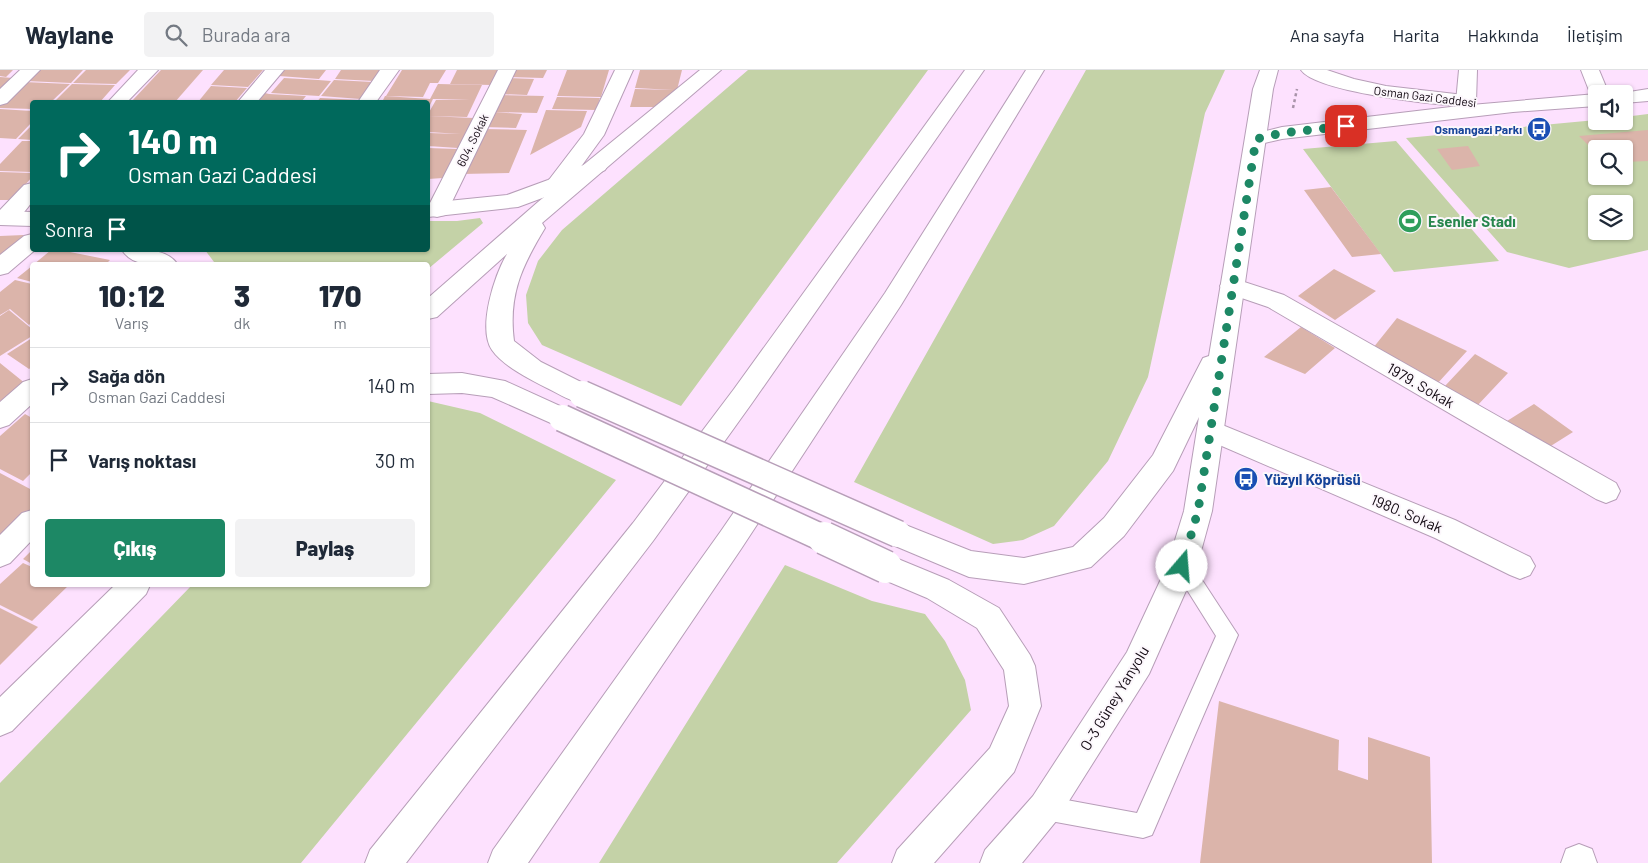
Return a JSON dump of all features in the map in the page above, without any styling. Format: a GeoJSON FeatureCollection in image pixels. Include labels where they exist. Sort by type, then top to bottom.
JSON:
{"type":"FeatureCollection","features":[{"type":"Feature","properties":{"kind":"main road"},"geometry":{"type":"LineString","coordinates":[[0,99],[32,70]]}},
{"type":"Feature","properties":{"kind":"main road"},"geometry":{"type":"LineString","coordinates":[[120,100],[149,70]]}},
{"type":"Feature","properties":{"kind":"main road"},"geometry":{"type":"LineString","coordinates":[[249,100],[275,70]]}},
{"type":"Feature","properties":{"kind":"main road"},"geometry":{"type":"LineString","coordinates":[[368,100],[390,70]]}},
{"type":"Feature","properties":{"kind":"main road","name":"604. Sokak"},"geometry":{"type":"LineString","coordinates":[[432,210],[507,70]]}},
{"type":"Feature","properties":{"kind":"main road"},"geometry":{"type":"LineString","coordinates":[[556,185],[594,135],[624,70]]}},
{"type":"Feature","properties":{"kind":"main road"},"geometry":{"type":"LineString","coordinates":[[430,309],[546,207],[712,70]]}},
{"type":"Feature","properties":{"kind":"main road"},"geometry":{"type":"LineString","coordinates":[[383,863],[644,532],[743,396],[974,70]]}},
{"type":"Feature","properties":{"kind":"main road"},"geometry":{"type":"LineString","coordinates":[[506,863],[547,807],[731,540],[892,299],[1035,70]]}},
{"type":"Feature","properties":{"kind":"main road","name":"O-3 Güney Yanyolu"},"geometry":{"type":"LineString","coordinates":[[998,863],[1045,808],[1138,663],[1182,566],[1198,511],[1263,89],[1269,70]]}},
{"type":"Feature","properties":{"kind":"main road","name":"Osman Gazi Caddesi"},"geometry":{"type":"LineString","coordinates":[[1310,70],[1336,81],[1387,93],[1513,106]]}},
{"type":"Feature","properties":{"kind":"main road"},"geometry":{"type":"LineString","coordinates":[[1466,102],[1468,70]]}},
{"type":"Feature","properties":{"kind":"main road"},"geometry":{"type":"LineString","coordinates":[[1590,70],[1596,85]]}},
{"type":"Feature","properties":{"kind":"main road"},"geometry":{"type":"LineString","coordinates":[[1633,96],[1648,95]]}},
{"type":"Feature","properties":{"kind":"main road","name":"Osman Gazi Caddesi"},"geometry":{"type":"LineString","coordinates":[[1256,139],[1282,133],[1513,106],[1588,101]]}},
{"type":"Feature","properties":{"kind":"main road"},"geometry":{"type":"LineString","coordinates":[[432,210],[510,202],[556,185],[599,164]]}},
{"type":"Feature","properties":{"kind":"main road"},"geometry":{"type":"LineString","coordinates":[[2,218],[30,192]]}},
{"type":"Feature","properties":{"kind":"main road"},"geometry":{"type":"LineString","coordinates":[[546,207],[518,254],[503,288],[498,322],[502,345],[532,369],[582,394],[969,564],[1024,571],[1081,558],[1114,527],[1163,463],[1226,338]]}},
{"type":"Feature","properties":{"kind":"main road"},"geometry":{"type":"LineString","coordinates":[[2,218],[30,219]]}},
{"type":"Feature","properties":{"kind":"main road"},"geometry":{"type":"LineString","coordinates":[[0,267],[30,243]]}},
{"type":"Feature","properties":{"kind":"main road"},"geometry":{"type":"LineString","coordinates":[[137,252],[159,262]]}},
{"type":"Feature","properties":{"kind":"main road","name":"1979. Sokak"},"geometry":{"type":"LineString","coordinates":[[1232,286],[1276,301],[1606,492]]}},
{"type":"Feature","properties":{"kind":"main road"},"geometry":{"type":"LineString","coordinates":[[430,384],[462,383],[496,388],[938,589],[988,618],[1019,666],[1025,706],[1002,760],[910,863]]}},
{"type":"Feature","properties":{"kind":"main road"},"geometry":{"type":"LineString","coordinates":[[0,418],[30,391]]}},
{"type":"Feature","properties":{"kind":"main road","name":"1980. Sokak"},"geometry":{"type":"LineString","coordinates":[[1210,430],[1445,529],[1520,566]]}},
{"type":"Feature","properties":{"kind":"main road"},"geometry":{"type":"LineString","coordinates":[[0,554],[30,524]]}},
{"type":"Feature","properties":{"kind":"main road"},"geometry":{"type":"LineString","coordinates":[[0,720],[133,587]]}},
{"type":"Feature","properties":{"kind":"main road"},"geometry":{"type":"LineString","coordinates":[[517,863],[547,807]]}},
{"type":"Feature","properties":{"kind":"lane"},"geometry":{"type":"LineString","coordinates":[[1045,808],[1143,826],[1227,635],[1182,566]]}},
{"type":"Feature","properties":{"kind":"green space"},"geometry":{"type":"Polygon","coordinates":[[[748,70],[928,70],[681,406],[542,345],[528,323],[526,295],[538,261],[562,230],[748,70]]]}},
{"type":"Feature","properties":{"kind":"green space"},"geometry":{"type":"Polygon","coordinates":[[[1086,70],[1225,70],[1205,113],[1148,377],[1108,461],[1054,526],[1023,540],[993,544],[854,482],[1086,70]]]}},
{"type":"Feature","properties":{"kind":"green space"},"geometry":{"type":"Polygon","coordinates":[[[1648,114],[1648,250],[1569,268],[1507,252],[1406,138],[1588,121],[1588,130],[1633,130],[1633,116],[1648,114]]]}},
{"type":"Feature","properties":{"kind":"green space","name":"Esenler Stadı"},"geometry":{"type":"Polygon","coordinates":[[[1396,141],[1499,261],[1394,272],[1303,149],[1396,141]]]}},
{"type":"Feature","properties":{"kind":"green space"},"geometry":{"type":"Polygon","coordinates":[[[480,218],[483,223],[430,267],[430,262],[214,262],[206,252],[430,252],[430,221],[457,221],[480,218]]]}},
{"type":"Feature","properties":{"kind":"green space"},"geometry":{"type":"Polygon","coordinates":[[[430,401],[480,413],[616,480],[301,863],[0,863],[0,783],[190,587],[430,587],[430,401]]]}},
{"type":"Feature","properties":{"kind":"green space"},"geometry":{"type":"Polygon","coordinates":[[[785,565],[872,601],[925,614],[945,641],[965,680],[971,710],[837,863],[599,863],[785,565]]]}},
{"type":"Feature","properties":{"kind":"building"},"geometry":{"type":"Polygon","coordinates":[[[0,70],[13,70],[6,77],[0,76],[0,70]]]}},
{"type":"Feature","properties":{"kind":"building"},"geometry":{"type":"Polygon","coordinates":[[[37,70],[83,70],[71,83],[26,81],[37,70]]]}},
{"type":"Feature","properties":{"kind":"building"},"geometry":{"type":"Polygon","coordinates":[[[86,70],[130,70],[116,84],[73,83],[86,70]]]}},
{"type":"Feature","properties":{"kind":"building"},"geometry":{"type":"Polygon","coordinates":[[[161,70],[203,70],[177,100],[133,100],[161,70]]]}},
{"type":"Feature","properties":{"kind":"building"},"geometry":{"type":"Polygon","coordinates":[[[224,70],[263,70],[248,87],[211,85],[224,70]]]}},
{"type":"Feature","properties":{"kind":"building"},"geometry":{"type":"Polygon","coordinates":[[[285,70],[326,70],[319,79],[279,76],[285,70]]]}},
{"type":"Feature","properties":{"kind":"building"},"geometry":{"type":"Polygon","coordinates":[[[341,70],[382,70],[374,81],[335,79],[341,70]]]}},
{"type":"Feature","properties":{"kind":"building"},"geometry":{"type":"Polygon","coordinates":[[[402,70],[446,70],[438,83],[430,83],[423,97],[386,96],[402,70]]]}},
{"type":"Feature","properties":{"kind":"building"},"geometry":{"type":"Polygon","coordinates":[[[457,70],[499,70],[491,85],[450,84],[457,70]]]}},
{"type":"Feature","properties":{"kind":"building"},"geometry":{"type":"Polygon","coordinates":[[[512,70],[547,70],[543,78],[508,77],[512,70]]]}},
{"type":"Feature","properties":{"kind":"building"},"geometry":{"type":"Polygon","coordinates":[[[567,70],[609,70],[601,97],[557,96],[567,70]]]}},
{"type":"Feature","properties":{"kind":"building"},"geometry":{"type":"Polygon","coordinates":[[[640,70],[682,70],[677,90],[656,107],[630,107],[635,89],[674,90],[635,88],[640,70]]]}},
{"type":"Feature","properties":{"kind":"building"},"geometry":{"type":"Polygon","coordinates":[[[0,77],[13,78],[0,90],[0,77]]]}},
{"type":"Feature","properties":{"kind":"building"},"geometry":{"type":"Polygon","coordinates":[[[284,78],[331,81],[319,96],[271,93],[284,78]]]}},
{"type":"Feature","properties":{"kind":"building"},"geometry":{"type":"Polygon","coordinates":[[[508,78],[534,79],[527,95],[498,94],[508,78]]]}},
{"type":"Feature","properties":{"kind":"building"},"geometry":{"type":"Polygon","coordinates":[[[334,80],[373,82],[361,99],[321,96],[334,80]]]}},
{"type":"Feature","properties":{"kind":"building"},"geometry":{"type":"Polygon","coordinates":[[[24,82],[70,84],[53,100],[30,100],[30,109],[0,108],[0,105],[24,82]]]}},
{"type":"Feature","properties":{"kind":"building"},"geometry":{"type":"Polygon","coordinates":[[[72,84],[115,85],[102,100],[56,100],[72,84]]]}},
{"type":"Feature","properties":{"kind":"building"},"geometry":{"type":"Polygon","coordinates":[[[438,84],[482,85],[467,117],[430,116],[430,110],[436,100],[470,100],[433,99],[430,105],[430,100],[383,100],[385,96],[430,99],[438,84]]]}},
{"type":"Feature","properties":{"kind":"building"},"geometry":{"type":"Polygon","coordinates":[[[211,86],[247,88],[237,100],[200,100],[211,86]]]}},
{"type":"Feature","properties":{"kind":"building"},"geometry":{"type":"Polygon","coordinates":[[[265,93],[306,96],[303,100],[259,100],[265,93]]]}},
{"type":"Feature","properties":{"kind":"building"},"geometry":{"type":"Polygon","coordinates":[[[498,95],[544,96],[537,113],[493,112],[522,114],[516,128],[484,127],[498,95]]]}},
{"type":"Feature","properties":{"kind":"building"},"geometry":{"type":"Polygon","coordinates":[[[557,97],[600,98],[596,110],[552,109],[557,97]]]}},
{"type":"Feature","properties":{"kind":"building"},"geometry":{"type":"Polygon","coordinates":[[[320,98],[361,100],[318,100],[320,98]]]}},
{"type":"Feature","properties":{"kind":"building"},"geometry":{"type":"Polygon","coordinates":[[[0,109],[30,111],[30,124],[16,139],[0,138],[0,109]]]}},
{"type":"Feature","properties":{"kind":"building"},"geometry":{"type":"Polygon","coordinates":[[[546,110],[587,111],[581,127],[530,155],[546,110]]]}},
{"type":"Feature","properties":{"kind":"building"},"geometry":{"type":"Polygon","coordinates":[[[430,116],[473,118],[458,148],[430,146],[430,133],[461,134],[430,132],[430,116]]]}},
{"type":"Feature","properties":{"kind":"building"},"geometry":{"type":"Polygon","coordinates":[[[30,127],[30,140],[18,139],[30,127]]]}},
{"type":"Feature","properties":{"kind":"building"},"geometry":{"type":"Polygon","coordinates":[[[484,129],[527,130],[509,173],[462,174],[484,129]]]}},
{"type":"Feature","properties":{"kind":"building"},"geometry":{"type":"Polygon","coordinates":[[[1648,130],[1648,161],[1633,162],[1633,140],[1588,140],[1588,145],[1579,136],[1648,130]]]}},
{"type":"Feature","properties":{"kind":"building"},"geometry":{"type":"Polygon","coordinates":[[[22,141],[30,141],[30,172],[0,171],[0,164],[22,141]]]}},
{"type":"Feature","properties":{"kind":"building"},"geometry":{"type":"Polygon","coordinates":[[[1468,146],[1480,166],[1452,170],[1437,149],[1468,146]]]}},
{"type":"Feature","properties":{"kind":"building"},"geometry":{"type":"Polygon","coordinates":[[[430,148],[457,149],[443,178],[430,179],[430,148]]]}},
{"type":"Feature","properties":{"kind":"building"},"geometry":{"type":"Polygon","coordinates":[[[0,172],[30,173],[30,179],[12,200],[0,200],[0,172]]]}},
{"type":"Feature","properties":{"kind":"building"},"geometry":{"type":"Polygon","coordinates":[[[1331,187],[1381,254],[1352,257],[1304,190],[1331,187]]]}},
{"type":"Feature","properties":{"kind":"building"},"geometry":{"type":"Polygon","coordinates":[[[24,235],[0,256],[0,236],[24,235]]]}},
{"type":"Feature","properties":{"kind":"building"},"geometry":{"type":"Polygon","coordinates":[[[49,252],[70,252],[110,260],[108,262],[37,262],[49,252]]]}},
{"type":"Feature","properties":{"kind":"building"},"geometry":{"type":"Polygon","coordinates":[[[30,268],[30,281],[17,278],[30,268]]]}},
{"type":"Feature","properties":{"kind":"building"},"geometry":{"type":"Polygon","coordinates":[[[1334,269],[1376,291],[1335,320],[1298,296],[1334,269]]]}},
{"type":"Feature","properties":{"kind":"building"},"geometry":{"type":"Polygon","coordinates":[[[15,280],[30,284],[29,325],[10,309],[0,315],[0,292],[15,280]]]}},
{"type":"Feature","properties":{"kind":"building"},"geometry":{"type":"Polygon","coordinates":[[[9,310],[30,327],[30,337],[0,356],[0,316],[9,310]]]}},
{"type":"Feature","properties":{"kind":"building"},"geometry":{"type":"Polygon","coordinates":[[[1397,318],[1467,351],[1437,384],[1373,348],[1397,318]]]}},
{"type":"Feature","properties":{"kind":"building"},"geometry":{"type":"Polygon","coordinates":[[[1301,327],[1335,348],[1305,374],[1264,357],[1301,327]]]}},
{"type":"Feature","properties":{"kind":"building"},"geometry":{"type":"Polygon","coordinates":[[[30,339],[29,369],[7,354],[30,339]]]}},
{"type":"Feature","properties":{"kind":"building"},"geometry":{"type":"Polygon","coordinates":[[[1475,354],[1508,373],[1476,407],[1444,387],[1475,354]]]}},
{"type":"Feature","properties":{"kind":"building"},"geometry":{"type":"Polygon","coordinates":[[[0,363],[26,384],[0,401],[0,363]]]}},
{"type":"Feature","properties":{"kind":"building"},"geometry":{"type":"Polygon","coordinates":[[[1534,404],[1573,432],[1546,449],[1507,421],[1534,404]]]}},
{"type":"Feature","properties":{"kind":"building"},"geometry":{"type":"Polygon","coordinates":[[[25,414],[30,417],[30,474],[23,481],[0,469],[0,436],[25,414]]]}},
{"type":"Feature","properties":{"kind":"building"},"geometry":{"type":"Polygon","coordinates":[[[0,473],[30,489],[30,518],[0,548],[0,473]]]}},
{"type":"Feature","properties":{"kind":"building"},"geometry":{"type":"Polygon","coordinates":[[[30,552],[30,563],[23,559],[30,552]]]}},
{"type":"Feature","properties":{"kind":"building"},"geometry":{"type":"Polygon","coordinates":[[[23,563],[30,566],[30,587],[67,587],[32,621],[0,605],[0,584],[23,563]]]}},
{"type":"Feature","properties":{"kind":"building"},"geometry":{"type":"Polygon","coordinates":[[[0,608],[38,627],[0,665],[0,608]]]}},
{"type":"Feature","properties":{"kind":"building"},"geometry":{"type":"Polygon","coordinates":[[[1219,701],[1339,740],[1338,770],[1368,780],[1368,737],[1430,757],[1432,863],[1200,863],[1219,701]]]}},
{"type":"Feature","properties":{"kind":"place","name":"Osmangazi Parkı"},"geometry":{"type":"Point","coordinates":[1539,129]}},
{"type":"Feature","properties":{"kind":"place","name":"Esenler Stadı"},"geometry":{"type":"Point","coordinates":[1410,221]}},
{"type":"Feature","properties":{"kind":"place","name":"Yüzyıl Köprüsü"},"geometry":{"type":"Point","coordinates":[1246,479]}},
{"type":"Feature","properties":{"kind":"route"},"geometry":{"type":"LineString","coordinates":[[1182,566],[1198,511],[1256,139],[1282,133],[1346,126]]}}]}
